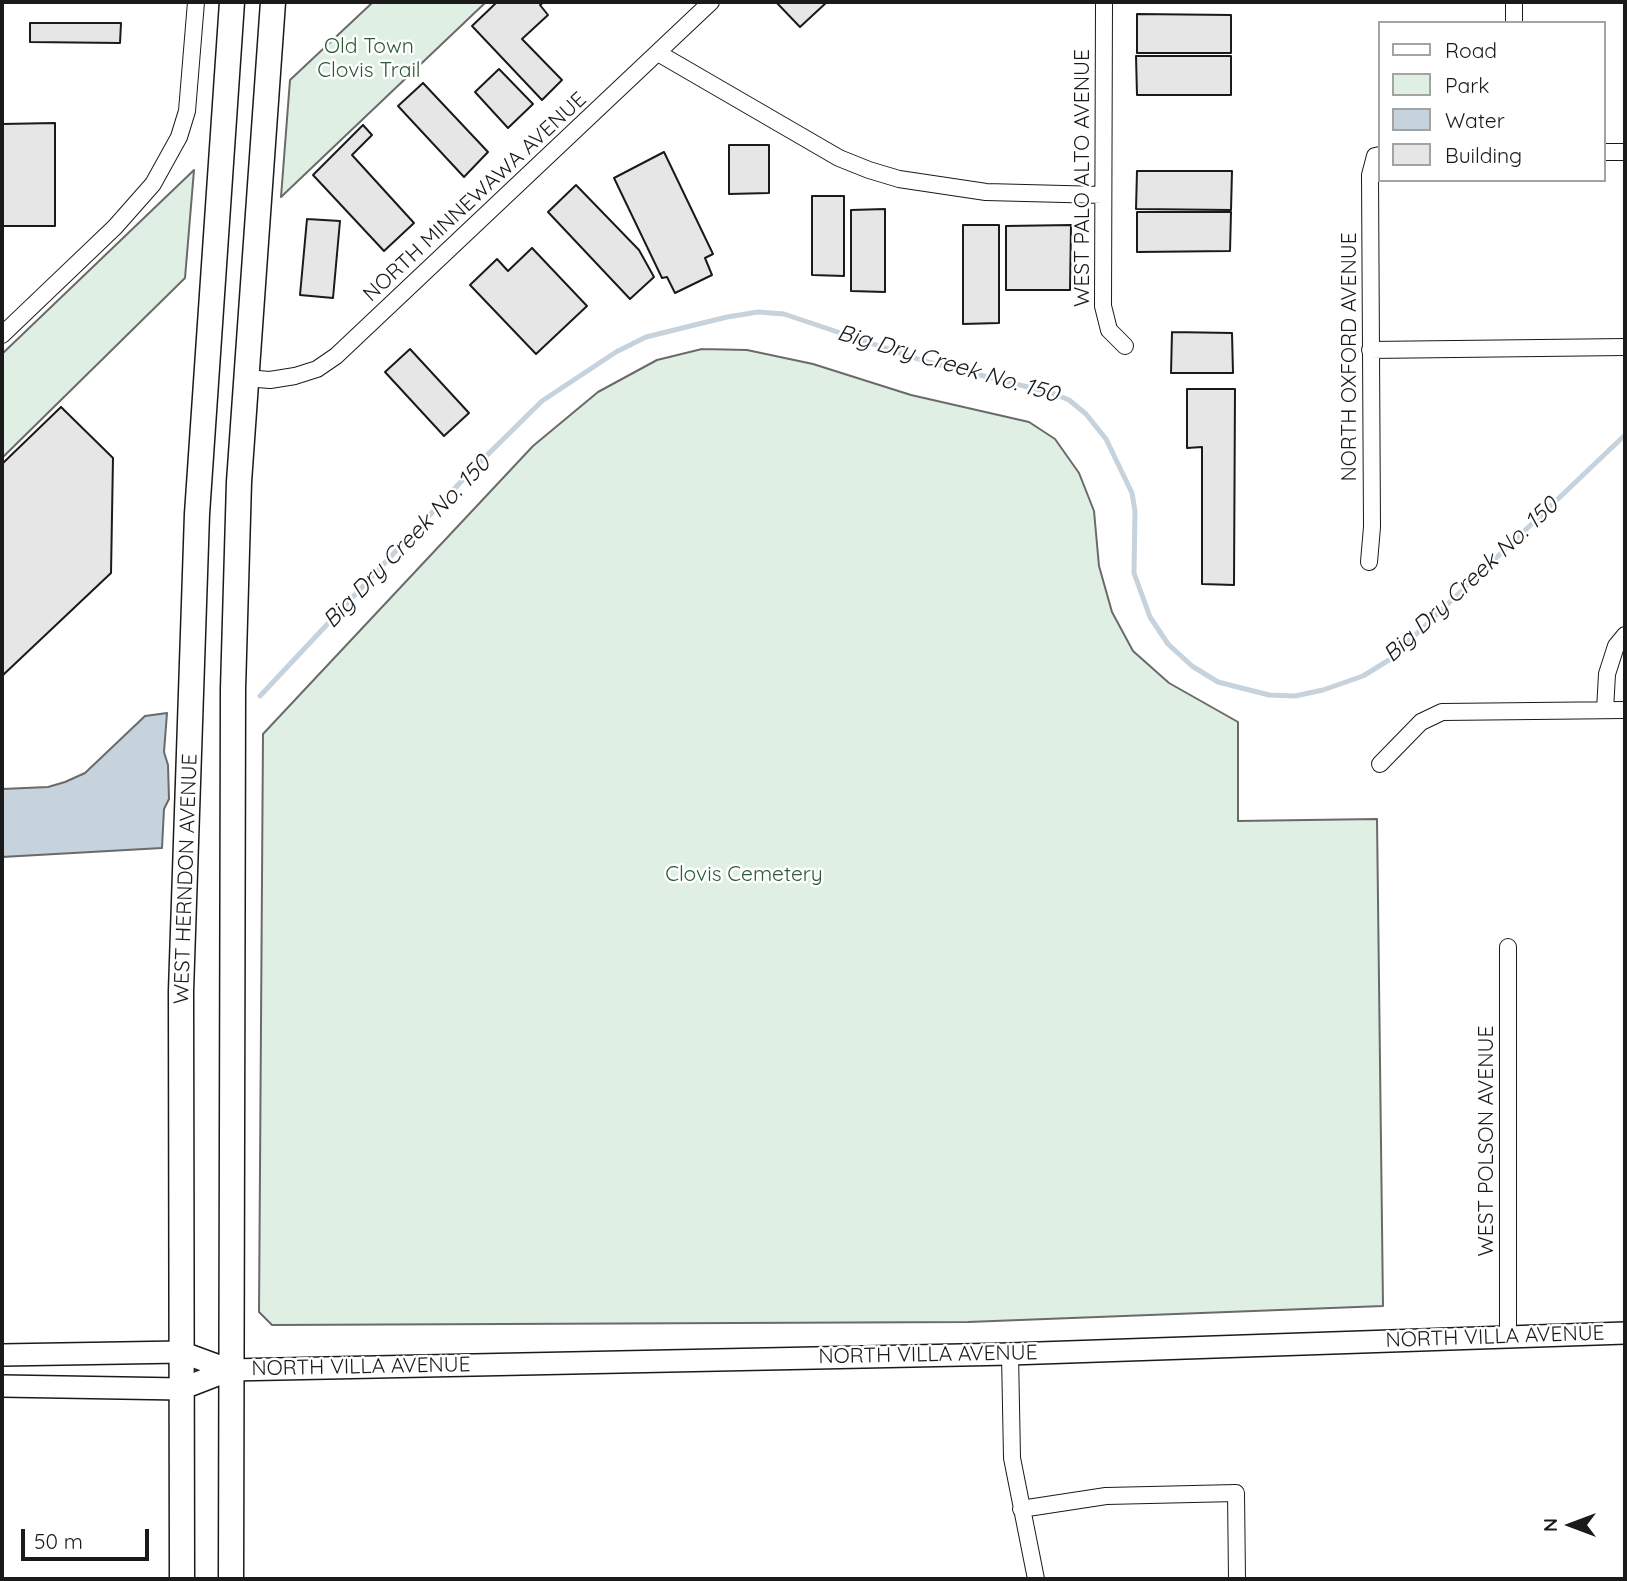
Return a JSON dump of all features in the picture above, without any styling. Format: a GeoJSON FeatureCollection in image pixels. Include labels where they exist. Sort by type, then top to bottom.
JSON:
{"type":"FeatureCollection","features":[{"type":"Feature","properties":{"kind":"main road","name":"WEST HERNDON AVENUE"},"geometry":{"type":"LineString","coordinates":[[183,1579],[181,991],[197,514],[232,2]]}},
{"type":"Feature","properties":{"kind":"main road","name":"WEST HERNDON AVENUE"},"geometry":{"type":"LineString","coordinates":[[231,1579],[233,689],[246,378],[273,2]]}},
{"type":"Feature","properties":{"kind":"main road","name":"NORTH VILLA AVENUE"},"geometry":{"type":"LineString","coordinates":[[2,1386],[181,1389],[230,1370],[1010,1354],[1508,1335],[1625,1334]]}},
{"type":"Feature","properties":{"kind":"main road","name":"NORTH VILLA AVENUE"},"geometry":{"type":"LineString","coordinates":[[2,1355],[181,1352],[230,1370]]}},
{"type":"Feature","properties":{"kind":"street"},"geometry":{"type":"LineString","coordinates":[[2,335],[115,227],[153,184],[179,137],[187,111],[197,2]]}},
{"type":"Feature","properties":{"kind":"street","name":"NORTH MINNEWAWA AVENUE"},"geometry":{"type":"LineString","coordinates":[[246,378],[270,380],[295,376],[317,369],[336,356],[711,2]]}},
{"type":"Feature","properties":{"kind":"street","name":"WEST PALO ALTO AVENUE"},"geometry":{"type":"LineString","coordinates":[[1104,2],[1105,320],[1125,346]]}},
{"type":"Feature","properties":{"kind":"street"},"geometry":{"type":"LineString","coordinates":[[1514,2],[1514,21]]}},
{"type":"Feature","properties":{"kind":"street"},"geometry":{"type":"LineString","coordinates":[[658,53],[829,152],[869,170],[900,179],[986,192],[1103,195]]}},
{"type":"Feature","properties":{"kind":"street"},"geometry":{"type":"LineString","coordinates":[[1606,152],[1625,152]]}},
{"type":"Feature","properties":{"kind":"street","name":"NORTH OXFORD AVENUE"},"geometry":{"type":"LineString","coordinates":[[1369,562],[1372,527],[1370,175],[1375,156],[1378,155]]}},
{"type":"Feature","properties":{"kind":"street"},"geometry":{"type":"LineString","coordinates":[[1370,350],[1625,347]]}},
{"type":"Feature","properties":{"kind":"street"},"geometry":{"type":"LineString","coordinates":[[1605,710],[1608,674],[1616,646],[1625,635]]}},
{"type":"Feature","properties":{"kind":"street"},"geometry":{"type":"LineString","coordinates":[[1380,764],[1421,722],[1442,712],[1625,710]]}},
{"type":"Feature","properties":{"kind":"street","name":"WEST POLSON AVENUE"},"geometry":{"type":"LineString","coordinates":[[1508,947],[1508,1335]]}},
{"type":"Feature","properties":{"kind":"street"},"geometry":{"type":"LineString","coordinates":[[1010,1354],[1010,1423],[1021,1509],[1036,1579]]}},
{"type":"Feature","properties":{"kind":"street"},"geometry":{"type":"LineString","coordinates":[[1021,1509],[1107,1496],[1236,1493],[1237,1579]]}},
{"type":"Feature","properties":{"kind":"green space","name":"Old Town Clovis Trail"},"geometry":{"type":"Polygon","coordinates":[[[373,2],[486,2],[281,197],[290,80],[373,2]]]}},
{"type":"Feature","properties":{"kind":"green space"},"geometry":{"type":"Polygon","coordinates":[[[194,170],[185,278],[2,458],[2,354],[194,170]]]}},
{"type":"Feature","properties":{"kind":"green space","name":"Clovis Cemetery"},"geometry":{"type":"Polygon","coordinates":[[[702,349],[747,350],[813,364],[911,395],[1029,422],[1055,439],[1079,473],[1094,511],[1099,566],[1112,612],[1133,651],[1169,683],[1238,722],[1238,821],[1377,819],[1383,1306],[968,1322],[272,1325],[259,1312],[263,734],[533,446],[598,392],[657,360],[702,349]]]}},
{"type":"Feature","properties":{"kind":"water"},"geometry":{"type":"Polygon","coordinates":[[[167,713],[164,752],[168,765],[169,799],[164,809],[162,848],[2,857],[2,789],[48,787],[85,773],[145,716],[167,713]]]}},
{"type":"Feature","properties":{"kind":"building"},"geometry":{"type":"Polygon","coordinates":[[[497,2],[544,2],[540,5],[548,15],[522,39],[562,80],[542,100],[472,26],[497,2]]]}},
{"type":"Feature","properties":{"kind":"building"},"geometry":{"type":"Polygon","coordinates":[[[776,2],[827,2],[800,27],[776,2]]]}},
{"type":"Feature","properties":{"kind":"building"},"geometry":{"type":"Polygon","coordinates":[[[1137,14],[1231,15],[1231,53],[1137,53],[1137,14]]]}},
{"type":"Feature","properties":{"kind":"building"},"geometry":{"type":"Polygon","coordinates":[[[30,23],[121,23],[120,43],[30,42],[30,23]]]}},
{"type":"Feature","properties":{"kind":"building"},"geometry":{"type":"Polygon","coordinates":[[[1136,56],[1231,56],[1231,95],[1137,95],[1136,56]]]}},
{"type":"Feature","properties":{"kind":"building"},"geometry":{"type":"Polygon","coordinates":[[[499,69],[533,104],[508,128],[475,92],[499,69]]]}},
{"type":"Feature","properties":{"kind":"building"},"geometry":{"type":"Polygon","coordinates":[[[423,83],[488,152],[464,177],[398,106],[423,83]]]}},
{"type":"Feature","properties":{"kind":"building"},"geometry":{"type":"Polygon","coordinates":[[[55,123],[55,226],[2,226],[2,124],[55,123]]]}},
{"type":"Feature","properties":{"kind":"building"},"geometry":{"type":"Polygon","coordinates":[[[363,125],[372,135],[352,155],[414,223],[384,251],[313,175],[363,125]]]}},
{"type":"Feature","properties":{"kind":"building"},"geometry":{"type":"Polygon","coordinates":[[[729,145],[769,145],[769,193],[729,194],[729,145]]]}},
{"type":"Feature","properties":{"kind":"building"},"geometry":{"type":"Polygon","coordinates":[[[664,152],[713,254],[705,258],[712,275],[675,293],[667,277],[662,278],[614,178],[664,152]]]}},
{"type":"Feature","properties":{"kind":"building"},"geometry":{"type":"Polygon","coordinates":[[[1137,171],[1232,171],[1231,210],[1136,209],[1137,171]]]}},
{"type":"Feature","properties":{"kind":"building"},"geometry":{"type":"Polygon","coordinates":[[[576,185],[639,250],[654,277],[630,299],[548,212],[576,185]]]}},
{"type":"Feature","properties":{"kind":"building"},"geometry":{"type":"Polygon","coordinates":[[[812,196],[844,196],[844,276],[812,275],[812,196]]]}},
{"type":"Feature","properties":{"kind":"building"},"geometry":{"type":"Polygon","coordinates":[[[885,209],[885,292],[851,291],[851,210],[885,209]]]}},
{"type":"Feature","properties":{"kind":"building"},"geometry":{"type":"Polygon","coordinates":[[[1137,212],[1231,212],[1230,251],[1137,252],[1137,212]]]}},
{"type":"Feature","properties":{"kind":"building"},"geometry":{"type":"Polygon","coordinates":[[[307,219],[340,221],[333,298],[300,295],[307,219]]]}},
{"type":"Feature","properties":{"kind":"building"},"geometry":{"type":"Polygon","coordinates":[[[963,225],[999,225],[999,323],[963,324],[963,225]]]}},
{"type":"Feature","properties":{"kind":"building"},"geometry":{"type":"Polygon","coordinates":[[[1071,225],[1070,290],[1006,290],[1006,226],[1071,225]]]}},
{"type":"Feature","properties":{"kind":"building"},"geometry":{"type":"Polygon","coordinates":[[[532,248],[587,306],[536,354],[470,285],[497,259],[508,271],[532,248]]]}},
{"type":"Feature","properties":{"kind":"building"},"geometry":{"type":"Polygon","coordinates":[[[1172,332],[1232,333],[1233,373],[1171,373],[1172,332]]]}},
{"type":"Feature","properties":{"kind":"building"},"geometry":{"type":"Polygon","coordinates":[[[410,349],[469,413],[444,436],[385,372],[410,349]]]}},
{"type":"Feature","properties":{"kind":"building"},"geometry":{"type":"Polygon","coordinates":[[[1187,389],[1235,389],[1234,585],[1202,584],[1202,447],[1187,448],[1187,389]]]}},
{"type":"Feature","properties":{"kind":"building"},"geometry":{"type":"Polygon","coordinates":[[[61,407],[113,458],[111,573],[2,676],[2,464],[61,407]]]}},
{"type":"Feature","properties":{"kind":"waterway","name":"Big Dry Creek No. 150"},"geometry":{"type":"LineString","coordinates":[[260,696],[471,471],[542,401],[616,352],[646,337],[727,317],[758,312],[784,314],[924,361],[1052,393],[1069,400],[1086,414],[1106,439],[1132,493],[1135,511],[1134,573],[1150,617],[1168,644],[1192,666],[1218,682],[1269,695],[1295,696],[1323,690],[1363,676],[1389,660],[1625,435]]}}]}
